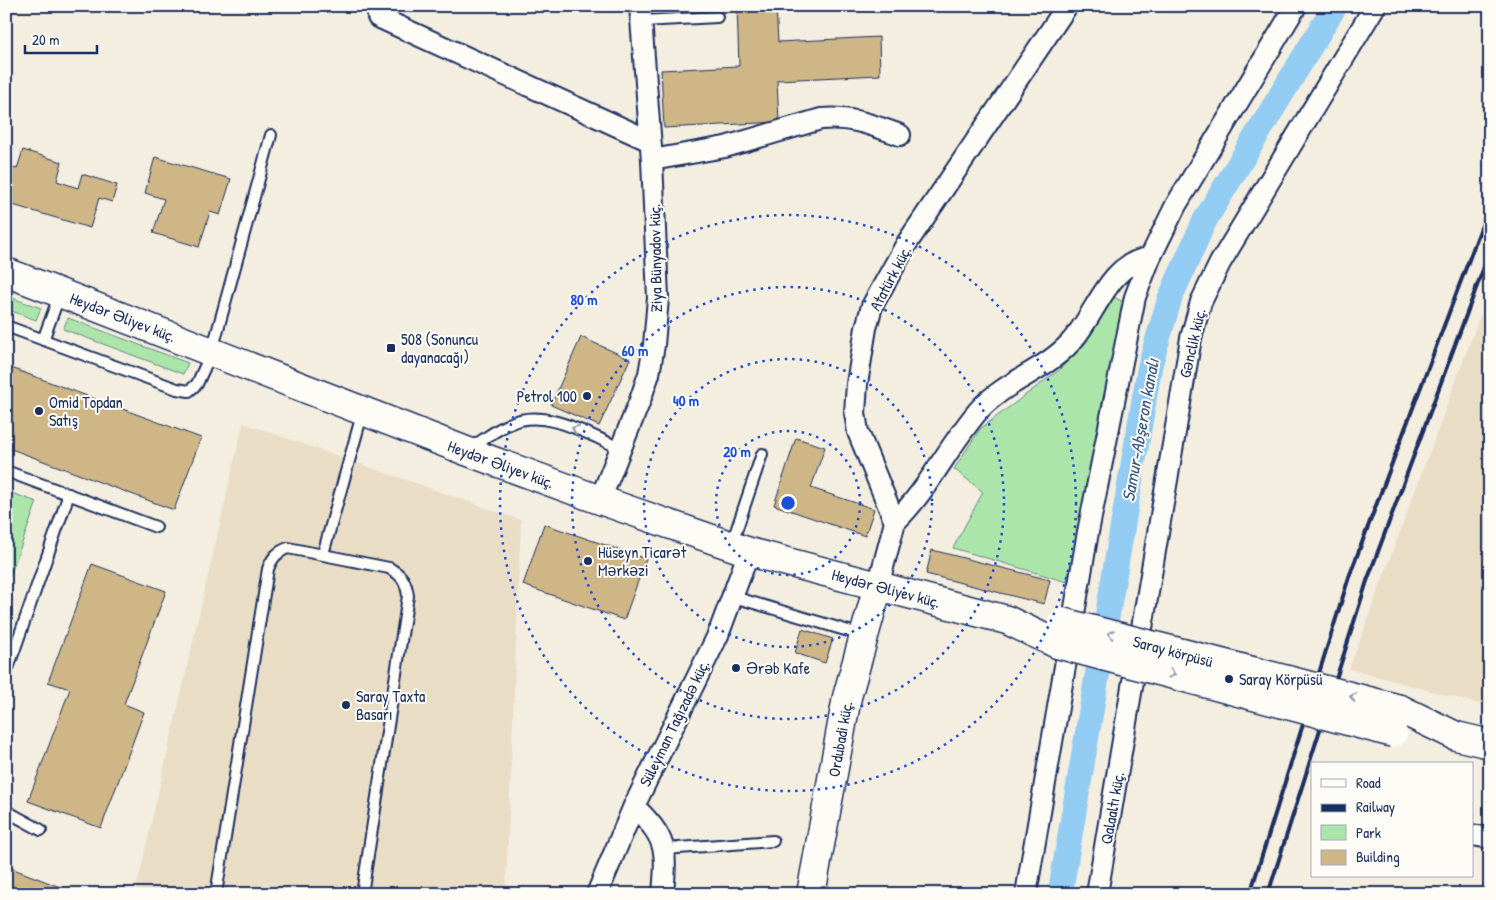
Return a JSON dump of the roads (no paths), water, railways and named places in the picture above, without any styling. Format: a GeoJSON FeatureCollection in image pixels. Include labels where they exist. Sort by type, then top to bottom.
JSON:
{"type":"FeatureCollection","features":[{"type":"Feature","properties":{"kind":"main road","name":"Heydər Əliyev küç."},"geometry":{"type":"LineString","coordinates":[[6,272],[466,451],[740,549],[1060,633]]}},
{"type":"Feature","properties":{"kind":"main road","name":"Ordubadi küç."},"geometry":{"type":"LineString","coordinates":[[811,894],[847,697],[878,586]]}},
{"type":"Feature","properties":{"kind":"main road","name":"Saray körpüsü"},"geometry":{"type":"LineString","coordinates":[[1060,633],[1490,744]]}},
{"type":"Feature","properties":{"kind":"street","name":"Atatürk küç."},"geometry":{"type":"LineString","coordinates":[[895,522],[858,432],[855,413],[857,384],[866,328],[872,306],[907,244],[1067,6]]}},
{"type":"Feature","properties":{"kind":"street"},"geometry":{"type":"LineString","coordinates":[[1026,894],[1088,532],[1135,297],[1150,258],[1176,206],[1296,6]]}},
{"type":"Feature","properties":{"kind":"street","name":"Gənclik küç."},"geometry":{"type":"LineString","coordinates":[[1127,722],[1191,338],[1202,302],[1220,264],[1375,6]]}},
{"type":"Feature","properties":{"kind":"street","name":"Ziya Bünyadov küç."},"geometry":{"type":"LineString","coordinates":[[600,500],[646,382],[654,345],[658,298],[651,150],[641,14]]}},
{"type":"Feature","properties":{"kind":"street"},"geometry":{"type":"LineString","coordinates":[[378,17],[651,150],[707,151],[821,119],[841,117],[856,119],[900,135]]}},
{"type":"Feature","properties":{"kind":"street"},"geometry":{"type":"LineString","coordinates":[[878,586],[895,522],[918,497],[980,409],[1004,390],[1047,364],[1071,342],[1121,269],[1136,259],[1150,258]]}},
{"type":"Feature","properties":{"kind":"street","name":"Süleyman Tağızadə küç."},"geometry":{"type":"LineString","coordinates":[[597,894],[634,806],[681,705],[703,667],[734,597],[740,549]]}},
{"type":"Feature","properties":{"kind":"street","name":"Qalaaltı küç."},"geometry":{"type":"LineString","coordinates":[[1097,894],[1127,722]]}},
{"type":"Feature","properties":{"kind":"street"},"geometry":{"type":"LineString","coordinates":[[634,806],[660,835],[665,849],[663,894]]}},
{"type":"Feature","properties":{"kind":"street"},"geometry":{"type":"LineString","coordinates":[[1474,835],[1490,838]]}},
{"type":"Feature","properties":{"kind":"lane"},"geometry":{"type":"LineString","coordinates":[[641,14],[717,17]]}},
{"type":"Feature","properties":{"kind":"lane"},"geometry":{"type":"LineString","coordinates":[[6,326],[176,389],[189,390],[197,384],[212,351],[271,135]]}},
{"type":"Feature","properties":{"kind":"lane"},"geometry":{"type":"LineString","coordinates":[[43,340],[60,293]]}},
{"type":"Feature","properties":{"kind":"lane"},"geometry":{"type":"LineString","coordinates":[[323,554],[363,410]]}},
{"type":"Feature","properties":{"kind":"lane"},"geometry":{"type":"LineString","coordinates":[[466,451],[510,423],[536,418],[555,421],[620,448]]}},
{"type":"Feature","properties":{"kind":"lane"},"geometry":{"type":"LineString","coordinates":[[740,549],[762,454]]}},
{"type":"Feature","properties":{"kind":"lane"},"geometry":{"type":"LineString","coordinates":[[6,471],[156,527]]}},
{"type":"Feature","properties":{"kind":"lane"},"geometry":{"type":"LineString","coordinates":[[6,674],[69,494]]}},
{"type":"Feature","properties":{"kind":"lane"},"geometry":{"type":"LineString","coordinates":[[216,894],[268,569],[279,552],[288,548],[389,568],[400,574],[406,583],[406,606],[362,894]]}},
{"type":"Feature","properties":{"kind":"lane"},"geometry":{"type":"LineString","coordinates":[[734,597],[863,635]]}},
{"type":"Feature","properties":{"kind":"lane"},"geometry":{"type":"LineString","coordinates":[[6,811],[41,830]]}},
{"type":"Feature","properties":{"kind":"lane"},"geometry":{"type":"LineString","coordinates":[[665,849],[773,841]]}},
{"type":"Feature","properties":{"kind":"waterway","name":"Samur-Abşeron kanalı"},"geometry":{"type":"LineString","coordinates":[[1060,894],[1150,365],[1170,298],[1205,220],[1335,6]]}},
{"type":"Feature","properties":{"kind":"railway"},"geometry":{"type":"LineString","coordinates":[[1250,894],[1349,577],[1490,204]]}},
{"type":"Feature","properties":{"kind":"railway"},"geometry":{"type":"LineString","coordinates":[[1268,894],[1367,581],[1490,251]]}},
{"type":"Feature","properties":{"kind":"place","name":"508 (Sonuncu dayanacağı)"},"geometry":{"type":"Point","coordinates":[391,348]}},
{"type":"Feature","properties":{"kind":"place","name":"Petrol 100"},"geometry":{"type":"Point","coordinates":[587,396]}},
{"type":"Feature","properties":{"kind":"place","name":"Omid Topdan Satış"},"geometry":{"type":"Point","coordinates":[39,411]}},
{"type":"Feature","properties":{"kind":"place","name":"Hüseyn Ticarət Mərkəzi"},"geometry":{"type":"Point","coordinates":[588,561]}},
{"type":"Feature","properties":{"kind":"place","name":"Ərəb Kafe"},"geometry":{"type":"Point","coordinates":[736,668]}},
{"type":"Feature","properties":{"kind":"place","name":"Saray Körpüsü"},"geometry":{"type":"Point","coordinates":[1229,679]}},
{"type":"Feature","properties":{"kind":"place","name":"Saray Taxta Basarı"},"geometry":{"type":"Point","coordinates":[346,705]}}]}
